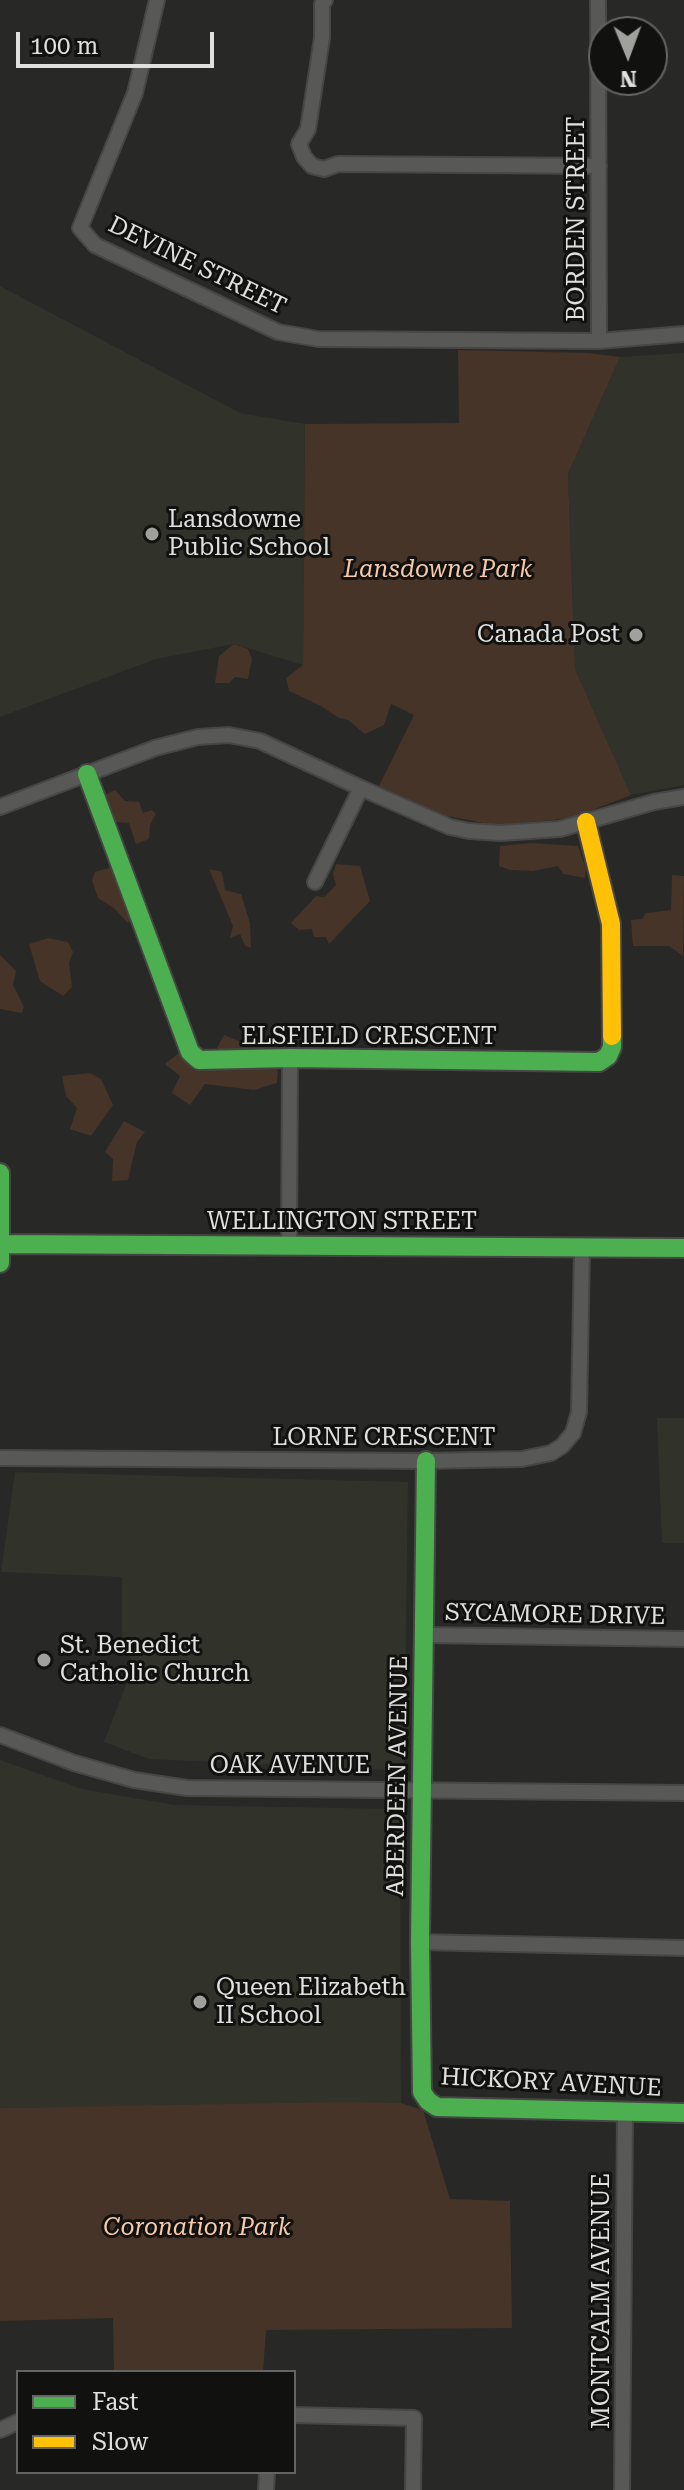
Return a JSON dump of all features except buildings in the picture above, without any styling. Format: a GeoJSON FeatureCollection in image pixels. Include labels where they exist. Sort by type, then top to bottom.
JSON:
{"type":"FeatureCollection","features":[{"type":"Feature","properties":{"kind":"street","name":"DEVINE STREET"},"geometry":{"type":"LineString","coordinates":[[157,0],[135,93],[80,228],[95,245],[278,332],[318,339],[599,341],[684,334]]}},
{"type":"Feature","properties":{"kind":"street"},"geometry":{"type":"LineString","coordinates":[[325,0],[322,4],[322,38],[308,129],[299,144],[312,166],[324,169],[338,164],[599,166]]}},
{"type":"Feature","properties":{"kind":"street","name":"BORDEN STREET"},"geometry":{"type":"LineString","coordinates":[[598,0],[599,341]]}},
{"type":"Feature","properties":{"kind":"street"},"geometry":{"type":"LineString","coordinates":[[0,807],[155,748],[198,737],[229,735],[260,741],[450,827],[469,831],[500,833],[545,830],[684,797]]}},
{"type":"Feature","properties":{"kind":"street","name":"ELSFIELD CRESCENT"},"geometry":{"type":"LineString","coordinates":[[87,774],[190,1052],[199,1060],[290,1058],[599,1062],[608,1056],[612,1047],[611,924],[586,822]]}},
{"type":"Feature","properties":{"kind":"street"},"geometry":{"type":"LineString","coordinates":[[315,882],[361,788]]}},
{"type":"Feature","properties":{"kind":"street"},"geometry":{"type":"LineString","coordinates":[[289,1245],[290,1058]]}},
{"type":"Feature","properties":{"kind":"street"},"geometry":{"type":"LineString","coordinates":[[0,1173],[0,1263]]}},
{"type":"Feature","properties":{"kind":"street","name":"WELLINGTON STREET"},"geometry":{"type":"LineString","coordinates":[[0,1244],[684,1248]]}},
{"type":"Feature","properties":{"kind":"street","name":"LORNE CRESCENT"},"geometry":{"type":"LineString","coordinates":[[0,1458],[426,1461],[536,1458],[562,1446],[573,1433],[579,1412],[582,1248]]}},
{"type":"Feature","properties":{"kind":"street","name":"ABERDEEN AVENUE"},"geometry":{"type":"LineString","coordinates":[[422,2092],[420,1942],[426,1461]]}},
{"type":"Feature","properties":{"kind":"street","name":"SYCAMORE DRIVE"},"geometry":{"type":"LineString","coordinates":[[425,1635],[684,1639]]}},
{"type":"Feature","properties":{"kind":"street","name":"OAK AVENUE"},"geometry":{"type":"LineString","coordinates":[[0,1735],[134,1780],[187,1788],[684,1793]]}},
{"type":"Feature","properties":{"kind":"street"},"geometry":{"type":"LineString","coordinates":[[420,1942],[684,1948]]}},
{"type":"Feature","properties":{"kind":"street","name":"HICKORY AVENUE"},"geometry":{"type":"LineString","coordinates":[[422,2092],[437,2107],[684,2113]]}},
{"type":"Feature","properties":{"kind":"street","name":"MONTCALM AVENUE"},"geometry":{"type":"LineString","coordinates":[[622,2490],[625,2112]]}},
{"type":"Feature","properties":{"kind":"street"},"geometry":{"type":"LineString","coordinates":[[296,2415],[414,2418],[413,2490]]}},
{"type":"Feature","properties":{"kind":"shaded area","name":"Lansdowne Public School"},"geometry":{"type":"Polygon","coordinates":[[[0,286],[240,413],[305,424],[303,665],[234,644],[156,659],[0,717],[0,286]]]}},
{"type":"Feature","properties":{"kind":"shaded area"},"geometry":{"type":"Polygon","coordinates":[[[684,353],[684,785],[631,795],[575,669],[568,474],[620,357],[684,353]]]}},
{"type":"Feature","properties":{"kind":"shaded area"},"geometry":{"type":"Polygon","coordinates":[[[657,1418],[684,1418],[684,1543],[662,1543],[657,1418]]]}},
{"type":"Feature","properties":{"kind":"shaded area"},"geometry":{"type":"Polygon","coordinates":[[[15,1472],[408,1482],[404,1771],[149,1759],[104,1742],[134,1664],[122,1644],[122,1577],[1,1572],[15,1472]]]}},
{"type":"Feature","properties":{"kind":"shaded area","name":"Queen Elizabeth II School"},"geometry":{"type":"Polygon","coordinates":[[[0,1760],[82,1789],[175,1805],[400,1809],[401,2103],[0,2108],[0,1760]]]}},
{"type":"Feature","properties":{"kind":"green space","name":"Lansdowne Park"},"geometry":{"type":"Polygon","coordinates":[[[458,350],[589,353],[620,357],[568,474],[575,669],[631,795],[580,815],[495,825],[442,815],[379,786],[414,715],[391,704],[384,725],[365,734],[348,720],[289,691],[286,678],[303,665],[305,424],[459,423],[458,350]]]}},
{"type":"Feature","properties":{"kind":"green space"},"geometry":{"type":"Polygon","coordinates":[[[234,644],[248,649],[252,659],[248,679],[235,677],[229,683],[215,683],[219,656],[234,644]]]}},
{"type":"Feature","properties":{"kind":"green space"},"geometry":{"type":"Polygon","coordinates":[[[115,790],[125,801],[139,802],[143,813],[152,810],[156,814],[150,825],[149,839],[136,844],[129,823],[115,822],[105,795],[115,790]]]}},
{"type":"Feature","properties":{"kind":"green space"},"geometry":{"type":"Polygon","coordinates":[[[532,843],[578,846],[586,869],[585,878],[563,874],[558,866],[533,871],[499,866],[500,846],[532,843]]]}},
{"type":"Feature","properties":{"kind":"green space"},"geometry":{"type":"Polygon","coordinates":[[[336,864],[360,866],[370,901],[329,944],[326,937],[314,937],[312,929],[299,930],[291,923],[316,896],[324,897],[336,885],[333,874],[336,864]]]}},
{"type":"Feature","properties":{"kind":"green space"},"geometry":{"type":"Polygon","coordinates":[[[118,865],[139,924],[127,922],[98,898],[92,880],[95,872],[118,865]]]}},
{"type":"Feature","properties":{"kind":"green space"},"geometry":{"type":"Polygon","coordinates":[[[209,869],[222,872],[225,890],[241,894],[250,923],[251,948],[245,946],[240,934],[230,938],[233,926],[209,869]]]}},
{"type":"Feature","properties":{"kind":"green space"},"geometry":{"type":"Polygon","coordinates":[[[672,875],[684,876],[683,956],[669,946],[633,946],[631,920],[642,919],[646,913],[671,910],[672,875]]]}},
{"type":"Feature","properties":{"kind":"green space"},"geometry":{"type":"Polygon","coordinates":[[[48,938],[68,942],[73,952],[69,963],[72,987],[63,996],[40,981],[29,944],[48,938]]]}},
{"type":"Feature","properties":{"kind":"green space"},"geometry":{"type":"Polygon","coordinates":[[[0,955],[16,971],[13,985],[24,1007],[22,1013],[0,1009],[0,955]]]}},
{"type":"Feature","properties":{"kind":"green space"},"geometry":{"type":"Polygon","coordinates":[[[224,1035],[246,1044],[250,1035],[264,1036],[279,1049],[277,1083],[254,1090],[205,1084],[190,1105],[172,1093],[180,1076],[165,1064],[185,1048],[235,1062],[217,1048],[224,1035]]]}},
{"type":"Feature","properties":{"kind":"green space"},"geometry":{"type":"Polygon","coordinates":[[[90,1073],[101,1079],[113,1105],[91,1136],[70,1129],[77,1108],[66,1096],[62,1076],[90,1073]]]}},
{"type":"Feature","properties":{"kind":"green space"},"geometry":{"type":"Polygon","coordinates":[[[124,1121],[145,1132],[137,1142],[128,1180],[112,1181],[113,1159],[105,1152],[124,1121]]]}},
{"type":"Feature","properties":{"kind":"green space","name":"Coronation Park"},"geometry":{"type":"Polygon","coordinates":[[[342,2102],[401,2103],[423,2110],[450,2199],[510,2201],[512,2328],[266,2330],[263,2370],[114,2370],[113,2318],[0,2321],[0,2108],[342,2102]]]}},
{"type":"Feature","properties":{"kind":"traffic: fast"},"geometry":{"type":"LineString","coordinates":[[87,774],[190,1052],[199,1060],[290,1058],[599,1062],[608,1056],[612,1036]]}},
{"type":"Feature","properties":{"kind":"traffic: fast"},"geometry":{"type":"LineString","coordinates":[[0,1173],[0,1263]]}},
{"type":"Feature","properties":{"kind":"traffic: fast"},"geometry":{"type":"LineString","coordinates":[[0,1244],[684,1248]]}},
{"type":"Feature","properties":{"kind":"traffic: fast"},"geometry":{"type":"LineString","coordinates":[[426,1461],[420,1942],[422,2092],[437,2107],[684,2113]]}},
{"type":"Feature","properties":{"kind":"traffic: slow"},"geometry":{"type":"LineString","coordinates":[[586,822],[611,924],[612,1036]]}},
{"type":"Feature","properties":{"kind":"place","name":"Lansdowne Public School"},"geometry":{"type":"Point","coordinates":[152,534]}},
{"type":"Feature","properties":{"kind":"place","name":"Canada Post"},"geometry":{"type":"Point","coordinates":[636,635]}},
{"type":"Feature","properties":{"kind":"place","name":"St. Benedict Catholic Church"},"geometry":{"type":"Point","coordinates":[44,1660]}},
{"type":"Feature","properties":{"kind":"place","name":"Queen Elizabeth II School"},"geometry":{"type":"Point","coordinates":[200,2002]}}]}
